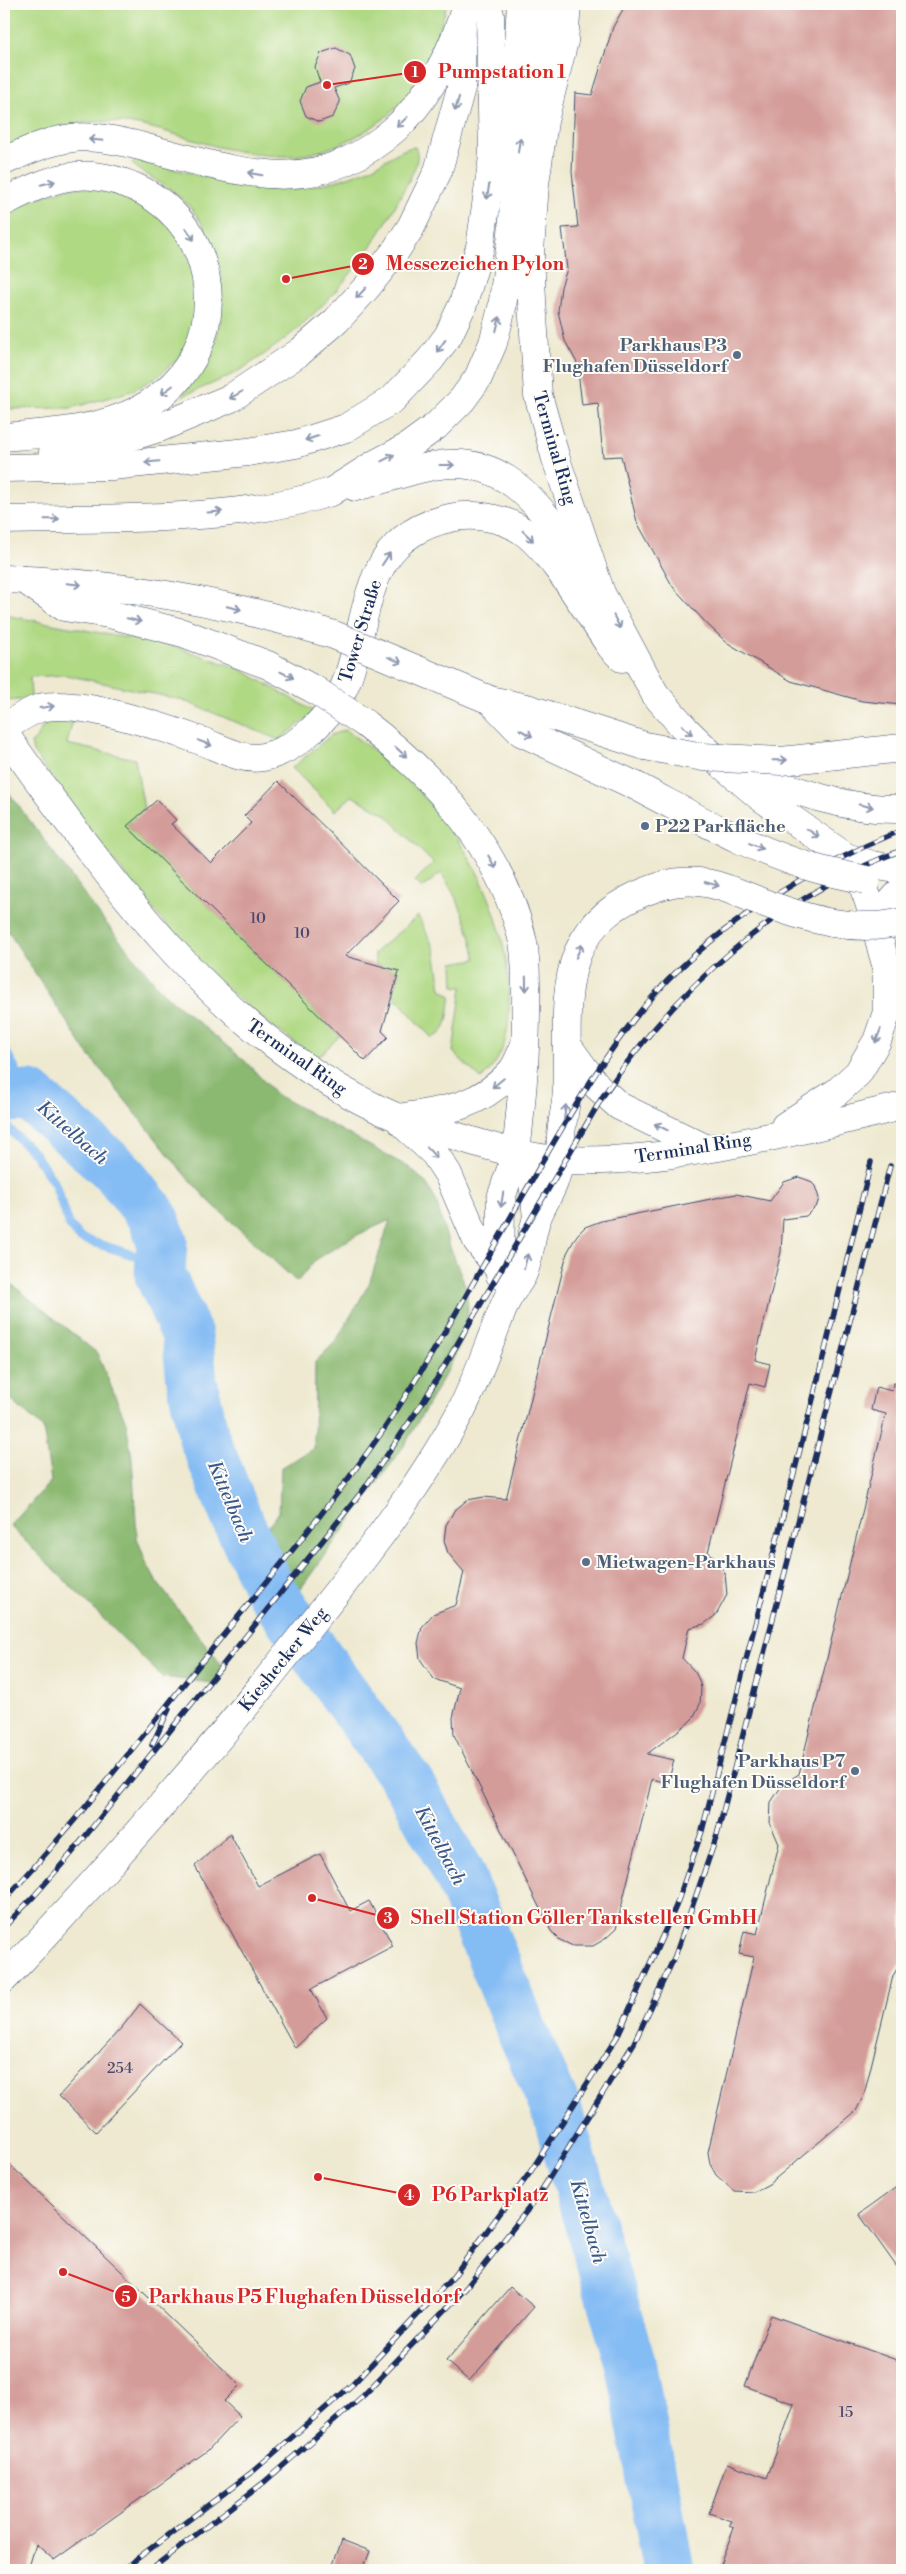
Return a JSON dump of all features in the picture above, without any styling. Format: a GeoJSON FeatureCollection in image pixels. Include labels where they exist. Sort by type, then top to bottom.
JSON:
{"type":"FeatureCollection","features":[{"type":"Feature","properties":{"kind":"main road"},"geometry":{"type":"LineString","coordinates":[[487,4],[490,15],[493,157]]}},
{"type":"Feature","properties":{"kind":"main road"},"geometry":{"type":"LineString","coordinates":[[4,468],[112,466],[248,452],[296,444],[346,428],[392,399],[430,360],[448,336],[463,304],[480,247],[493,157],[517,65],[521,4]]}},
{"type":"Feature","properties":{"kind":"main road"},"geometry":{"type":"LineString","coordinates":[[331,492],[375,464],[406,448],[436,426],[462,400],[478,378],[493,343],[502,308],[512,234],[518,149],[529,85],[548,4]]}},
{"type":"Feature","properties":{"kind":"main road","name":"Terminal Ring"},"geometry":{"type":"LineString","coordinates":[[567,4],[564,41],[544,121],[535,184],[530,251],[532,301],[538,395],[556,458],[602,593],[655,694],[686,730],[719,762],[759,796],[846,857],[872,865],[902,870]]}},
{"type":"Feature","properties":{"kind":"main road"},"geometry":{"type":"LineString","coordinates":[[4,161],[36,147],[73,138],[126,142],[228,169],[261,175],[293,175],[340,164],[381,142],[408,117],[422,100],[442,64],[464,12]]}},
{"type":"Feature","properties":{"kind":"main road"},"geometry":{"type":"LineString","coordinates":[[4,452],[56,452],[111,443],[208,409],[262,380],[300,352],[336,320],[367,287],[394,253],[411,227],[438,171],[461,88],[464,12]]}},
{"type":"Feature","properties":{"kind":"main road"},"geometry":{"type":"LineString","coordinates":[[4,202],[36,185],[69,178],[92,176],[146,191],[178,217],[194,240],[205,264],[208,316],[197,352],[173,385],[140,409],[106,423],[68,431],[4,437]]}},
{"type":"Feature","properties":{"kind":"main road"},"geometry":{"type":"LineString","coordinates":[[4,520],[185,514],[256,509],[291,503],[434,466],[475,465],[500,473],[543,511],[602,593]]}},
{"type":"Feature","properties":{"kind":"main road","name":"Tower Straße"},"geometry":{"type":"LineString","coordinates":[[4,728],[38,708],[69,706],[85,708],[154,726],[238,756],[253,758],[277,753],[295,744],[330,713],[347,680],[371,587],[384,560],[397,544],[414,531],[433,522],[462,516],[476,516],[499,520],[521,529],[543,550],[611,647],[655,694]]}},
{"type":"Feature","properties":{"kind":"main road"},"geometry":{"type":"LineString","coordinates":[[14,580],[72,583],[191,600],[288,620],[334,635],[490,700],[530,709],[645,746],[703,757],[781,761],[902,748]]}},
{"type":"Feature","properties":{"kind":"main road"},"geometry":{"type":"LineString","coordinates":[[14,580],[64,607],[109,614],[182,633],[268,666],[315,690],[363,722],[421,770],[448,800],[493,863],[502,882],[523,942],[526,980],[526,1044],[516,1154],[502,1198],[498,1268],[506,1301]]}},
{"type":"Feature","properties":{"kind":"main road"},"geometry":{"type":"LineString","coordinates":[[490,700],[521,732],[593,765],[739,839],[814,868],[866,880],[902,883]]}},
{"type":"Feature","properties":{"kind":"main road","name":"Terminal Ring"},"geometry":{"type":"LineString","coordinates":[[4,734],[51,800],[129,899],[183,962],[225,1004],[269,1041],[307,1068],[336,1087],[398,1118],[516,1154],[560,1160],[594,1160],[659,1155],[705,1148],[902,1106]]}},
{"type":"Feature","properties":{"kind":"main road","name":"Terminal Ring"},"geometry":{"type":"LineString","coordinates":[[719,762],[802,793],[882,810],[902,809]]}},
{"type":"Feature","properties":{"kind":"main road","name":"Terminal Ring"},"geometry":{"type":"LineString","coordinates":[[846,857],[855,870],[866,894],[887,972],[902,1004]]}},
{"type":"Feature","properties":{"kind":"main road","name":"Kieshecker Weg"},"geometry":{"type":"LineString","coordinates":[[4,1978],[88,1891],[332,1600],[357,1568],[413,1488],[460,1411],[480,1369],[506,1301],[523,1274],[538,1218],[553,1190],[560,1160],[568,1089],[566,1045],[567,988],[577,954],[585,939],[606,915],[635,895],[664,884],[694,879],[714,884],[817,921],[854,927],[902,922]]}},
{"type":"Feature","properties":{"kind":"main road"},"geometry":{"type":"LineString","coordinates":[[877,934],[884,910],[902,890]]}},
{"type":"Feature","properties":{"kind":"main road","name":"Terminal Ring"},"geometry":{"type":"LineString","coordinates":[[771,1135],[837,1092],[858,1073],[877,1041],[887,1012],[887,972]]}},
{"type":"Feature","properties":{"kind":"main road"},"geometry":{"type":"LineString","coordinates":[[398,1118],[456,1108],[482,1096],[512,1071],[526,1044]]}},
{"type":"Feature","properties":{"kind":"main road"},"geometry":{"type":"LineString","coordinates":[[566,1045],[596,1086],[619,1106],[705,1148]]}},
{"type":"Feature","properties":{"kind":"main road"},"geometry":{"type":"LineString","coordinates":[[398,1118],[435,1154],[448,1174],[477,1241],[498,1268]]}},
{"type":"Feature","properties":{"kind":"main road","name":"Kieshecker Weg"},"geometry":{"type":"LineString","coordinates":[[516,1154],[533,1181],[538,1218]]}},
{"type":"Feature","properties":{"kind":"green space"},"geometry":{"type":"Polygon","coordinates":[[[4,4],[447,4],[436,40],[426,64],[414,87],[396,108],[370,129],[338,145],[322,151],[283,156],[227,149],[145,126],[117,122],[88,123],[59,128],[4,147],[4,4]]]}},
{"type":"Feature","properties":{"kind":"green space"},"geometry":{"type":"Polygon","coordinates":[[[415,147],[417,158],[414,170],[388,219],[355,268],[336,291],[293,332],[270,350],[245,367],[215,383],[183,396],[188,386],[207,362],[219,326],[222,287],[219,267],[214,248],[206,230],[195,213],[176,194],[132,164],[134,160],[247,186],[295,188],[327,183],[358,174],[393,155],[415,147]]]}},
{"type":"Feature","properties":{"kind":"green space"},"geometry":{"type":"Polygon","coordinates":[[[107,187],[168,221],[185,246],[199,305],[191,334],[179,358],[157,377],[132,391],[71,408],[4,409],[4,217],[27,202],[67,188],[107,187]]]}},
{"type":"Feature","properties":{"kind":"green space"},"geometry":{"type":"Polygon","coordinates":[[[10,616],[176,647],[240,669],[315,712],[279,740],[182,700],[66,675],[30,677],[31,699],[4,701],[4,617],[10,616]]]}},
{"type":"Feature","properties":{"kind":"green space"},"geometry":{"type":"Polygon","coordinates":[[[51,719],[73,719],[67,744],[135,759],[144,809],[127,826],[340,1036],[317,1058],[284,1035],[223,985],[173,933],[131,883],[33,752],[31,743],[44,725],[51,719]]]}},
{"type":"Feature","properties":{"kind":"green space"},"geometry":{"type":"Polygon","coordinates":[[[345,730],[378,754],[409,781],[436,811],[460,844],[480,879],[495,916],[505,955],[509,1020],[501,1052],[481,1079],[453,1052],[462,987],[454,986],[453,963],[476,959],[463,914],[448,883],[441,873],[422,888],[415,881],[433,863],[385,814],[352,796],[335,811],[292,768],[331,735],[345,730]]]}},
{"type":"Feature","properties":{"kind":"green space"},"geometry":{"type":"Polygon","coordinates":[[[4,786],[102,918],[163,993],[245,1061],[277,1095],[410,1168],[427,1184],[436,1201],[448,1242],[467,1290],[468,1311],[463,1337],[450,1366],[404,1446],[291,1602],[258,1540],[279,1512],[281,1468],[314,1448],[315,1362],[336,1341],[369,1284],[390,1220],[353,1237],[314,1261],[297,1282],[209,1201],[184,1174],[85,1050],[4,925],[4,786]]]}},
{"type":"Feature","properties":{"kind":"green space"},"geometry":{"type":"Polygon","coordinates":[[[418,916],[435,950],[441,989],[451,996],[447,1021],[437,1036],[431,1037],[393,995],[399,971],[376,965],[374,953],[418,916]]]}},
{"type":"Feature","properties":{"kind":"green space"},"geometry":{"type":"Polygon","coordinates":[[[4,1278],[97,1353],[126,1422],[132,1458],[137,1538],[156,1581],[224,1668],[212,1683],[162,1677],[10,1526],[51,1481],[43,1428],[4,1394],[4,1278]]]}},
{"type":"Feature","properties":{"kind":"building","name":"Parkhaus P3 Flughafen Düsseldorf"},"geometry":{"type":"Polygon","coordinates":[[[626,4],[902,4],[902,705],[862,701],[791,681],[726,642],[673,587],[637,522],[621,456],[603,457],[598,403],[582,405],[577,363],[565,341],[558,311],[561,287],[567,269],[562,228],[578,227],[572,172],[575,93],[592,95],[613,27],[626,4]]]}},
{"type":"Feature","properties":{"kind":"building"},"geometry":{"type":"Polygon","coordinates":[[[336,48],[350,55],[355,69],[349,83],[334,88],[340,102],[333,117],[319,122],[306,116],[300,101],[306,87],[320,82],[315,67],[321,53],[336,48]]]}},
{"type":"Feature","properties":{"kind":"building"},"geometry":{"type":"Polygon","coordinates":[[[278,781],[399,901],[345,956],[399,971],[382,1031],[388,1037],[365,1061],[127,826],[157,800],[176,820],[171,824],[211,863],[251,823],[244,816],[278,781]]]}},
{"type":"Feature","properties":{"kind":"building","name":"Mietwagen-Parkhaus"},"geometry":{"type":"Polygon","coordinates":[[[799,1177],[810,1181],[815,1186],[819,1198],[817,1205],[806,1216],[783,1219],[781,1252],[755,1360],[770,1364],[765,1387],[750,1383],[708,1552],[717,1560],[725,1573],[727,1595],[716,1615],[704,1624],[689,1628],[682,1658],[695,1672],[699,1680],[701,1688],[700,1704],[693,1718],[687,1724],[647,1754],[674,1760],[668,1783],[652,1779],[616,1929],[605,1939],[593,1946],[573,1946],[560,1940],[551,1931],[454,1735],[453,1718],[460,1688],[434,1679],[420,1659],[418,1643],[422,1627],[433,1614],[456,1605],[464,1572],[448,1553],[444,1541],[446,1525],[454,1511],[467,1500],[484,1497],[506,1499],[567,1253],[577,1235],[585,1227],[601,1221],[736,1194],[770,1201],[784,1182],[799,1177]]]}},
{"type":"Feature","properties":{"kind":"building","name":"Parkhaus P7 Flughafen Düsseldorf"},"geometry":{"type":"Polygon","coordinates":[[[893,1383],[902,1384],[902,1960],[893,1976],[864,2095],[856,2111],[769,2184],[754,2192],[734,2191],[716,2175],[710,2164],[708,2152],[754,1957],[739,1954],[744,1931],[757,1934],[779,1844],[770,1823],[771,1802],[783,1784],[799,1774],[886,1414],[871,1410],[876,1387],[892,1391],[893,1383]]]}},
{"type":"Feature","properties":{"kind":"building"},"geometry":{"type":"Polygon","coordinates":[[[230,1834],[258,1886],[320,1854],[350,1911],[369,1901],[393,1946],[311,1989],[327,2018],[295,2048],[195,1866],[230,1834]]]}},
{"type":"Feature","properties":{"kind":"building"},"geometry":{"type":"Polygon","coordinates":[[[140,2004],[181,2042],[96,2132],[59,2096],[123,2026],[140,2004]]]}},
{"type":"Feature","properties":{"kind":"building"},"geometry":{"type":"Polygon","coordinates":[[[4,2159],[240,2385],[224,2401],[240,2416],[207,2451],[54,2560],[36,2544],[28,2570],[4,2570],[4,2159]]]}},
{"type":"Feature","properties":{"kind":"building"},"geometry":{"type":"Polygon","coordinates":[[[902,2183],[902,2274],[859,2214],[902,2183]]]}},
{"type":"Feature","properties":{"kind":"building"},"geometry":{"type":"Polygon","coordinates":[[[510,2287],[534,2307],[469,2381],[446,2361],[510,2287]]]}},
{"type":"Feature","properties":{"kind":"building"},"geometry":{"type":"Polygon","coordinates":[[[771,2315],[902,2362],[902,2570],[718,2570],[734,2528],[729,2526],[732,2521],[709,2513],[727,2463],[767,2478],[794,2404],[745,2386],[771,2315]]]}},
{"type":"Feature","properties":{"kind":"building"},"geometry":{"type":"Polygon","coordinates":[[[342,2540],[370,2551],[363,2570],[331,2570],[342,2540]]]}},
{"type":"Feature","properties":{"kind":"waterway","name":"Kittelbach"},"geometry":{"type":"LineString","coordinates":[[4,1048],[30,1096]]}},
{"type":"Feature","properties":{"kind":"waterway","name":"Kittelbach"},"geometry":{"type":"LineString","coordinates":[[4,1097],[30,1096],[116,1170],[152,1215],[162,1241],[160,1275],[187,1335],[192,1381],[204,1438],[239,1524],[272,1593],[409,1784],[459,1874],[523,2033],[557,2111],[630,2362],[669,2570]]}},
{"type":"Feature","properties":{"kind":"waterway","name":"Kittelbach"},"geometry":{"type":"LineString","coordinates":[[4,1124],[34,1153],[55,1184],[69,1225],[80,1238],[139,1257],[160,1275]]}},
{"type":"Feature","properties":{"kind":"railway"},"geometry":{"type":"LineString","coordinates":[[4,1900],[56,1842],[106,1781],[296,1546],[363,1459],[425,1364],[580,1099],[608,1055],[638,1014],[680,968],[738,920],[802,879],[869,844],[902,830]]}},
{"type":"Feature","properties":{"kind":"railway"},"geometry":{"type":"LineString","coordinates":[[4,1927],[71,1854],[364,1489],[425,1399],[603,1096],[632,1056],[697,983],[772,920],[813,893],[857,870],[902,850]]}},
{"type":"Feature","properties":{"kind":"railway"},"geometry":{"type":"LineString","coordinates":[[122,2570],[251,2473],[353,2384],[453,2277],[529,2174],[617,2037],[676,1906],[702,1831],[814,1395],[871,1162]]}},
{"type":"Feature","properties":{"kind":"railway"},"geometry":{"type":"LineString","coordinates":[[150,2570],[262,2484],[364,2395],[466,2288],[536,2199],[634,2043],[675,1956],[717,1835],[890,1166]]}},
{"type":"Feature","properties":{"kind":"railway"},"geometry":{"type":"LineString","coordinates":[[152,1745],[169,1709]]}},
{"type":"Feature","properties":{"kind":"place","name":"Pumpstation 1"},"geometry":{"type":"Point","coordinates":[327,85]}},
{"type":"Feature","properties":{"kind":"place","name":"Messezeichen Pylon"},"geometry":{"type":"Point","coordinates":[286,279]}},
{"type":"Feature","properties":{"kind":"place","name":"Parkhaus P3 Flughafen Düsseldorf"},"geometry":{"type":"Point","coordinates":[737,355]}},
{"type":"Feature","properties":{"kind":"place","name":"P22 Parkfläche"},"geometry":{"type":"Point","coordinates":[645,826]}},
{"type":"Feature","properties":{"kind":"place","name":"Mietwagen-Parkhaus"},"geometry":{"type":"Point","coordinates":[586,1562]}},
{"type":"Feature","properties":{"kind":"place","name":"Parkhaus P7 Flughafen Düsseldorf"},"geometry":{"type":"Point","coordinates":[855,1771]}},
{"type":"Feature","properties":{"kind":"place","name":"Shell Station Göller Tankstellen GmbH"},"geometry":{"type":"Point","coordinates":[312,1898]}},
{"type":"Feature","properties":{"kind":"place","name":"P6 Parkplatz"},"geometry":{"type":"Point","coordinates":[318,2177]}},
{"type":"Feature","properties":{"kind":"place","name":"Parkhaus P5 Flughafen Düsseldorf"},"geometry":{"type":"Point","coordinates":[63,2272]}}]}
